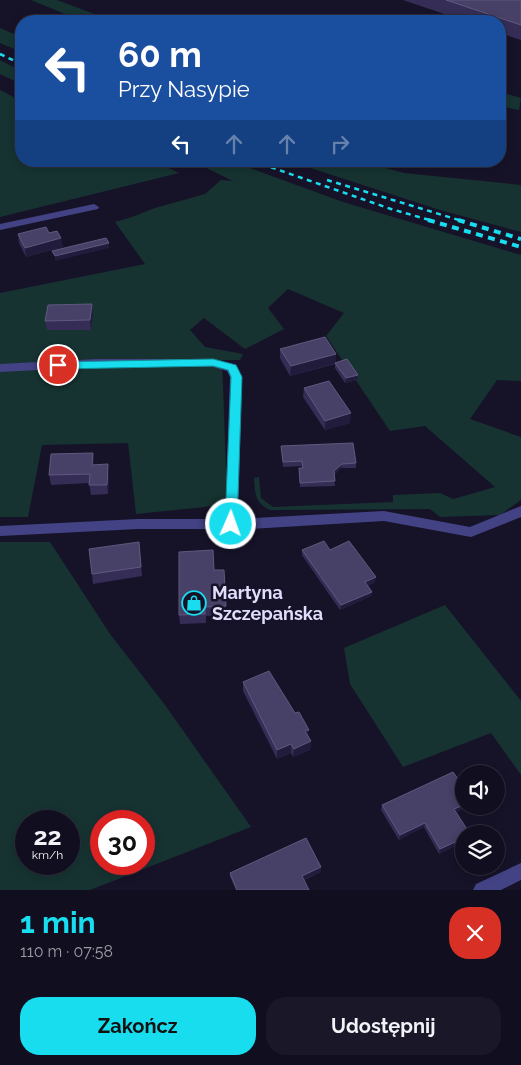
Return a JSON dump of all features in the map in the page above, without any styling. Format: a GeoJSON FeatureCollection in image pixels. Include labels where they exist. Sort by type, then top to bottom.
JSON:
{"type":"FeatureCollection","features":[{"type":"Feature","properties":{"kind":"street"},"geometry":{"type":"LineString","coordinates":[[0,227],[94,207]]}},
{"type":"Feature","properties":{"kind":"street"},"geometry":{"type":"LineString","coordinates":[[0,368],[97,363],[213,363],[232,368],[236,377],[231,524]]}},
{"type":"Feature","properties":{"kind":"street"},"geometry":{"type":"LineString","coordinates":[[0,531],[138,524],[231,524],[384,516],[471,532],[521,511]]}},
{"type":"Feature","properties":{"kind":"street"},"geometry":{"type":"LineString","coordinates":[[482,890],[521,871]]}},
{"type":"Feature","properties":{"kind":"green space"},"geometry":{"type":"Polygon","coordinates":[[[31,0],[57,0],[97,15],[67,15],[31,0]]]}},
{"type":"Feature","properties":{"kind":"green space"},"geometry":{"type":"Polygon","coordinates":[[[0,28],[15,34],[15,49],[0,43],[0,28]]]}},
{"type":"Feature","properties":{"kind":"green space"},"geometry":{"type":"Polygon","coordinates":[[[0,60],[15,68],[15,81],[0,74],[0,60]]]}},
{"type":"Feature","properties":{"kind":"green space"},"geometry":{"type":"Polygon","coordinates":[[[0,90],[15,98],[15,167],[166,167],[179,173],[0,217],[0,90]]]}},
{"type":"Feature","properties":{"kind":"green space"},"geometry":{"type":"Polygon","coordinates":[[[506,94],[521,98],[519,110],[506,107],[506,94]]]}},
{"type":"Feature","properties":{"kind":"green space"},"geometry":{"type":"Polygon","coordinates":[[[204,167],[247,167],[343,202],[521,255],[521,381],[497,380],[470,419],[521,437],[521,500],[500,515],[440,517],[430,509],[270,510],[261,504],[254,484],[254,478],[259,477],[261,498],[273,507],[393,502],[393,495],[440,493],[453,499],[495,487],[425,426],[390,431],[326,336],[344,313],[288,289],[268,308],[284,329],[245,349],[204,318],[190,330],[205,347],[243,354],[240,360],[222,360],[227,496],[214,506],[136,514],[128,443],[42,445],[28,517],[0,517],[0,293],[145,264],[115,222],[205,194],[221,180],[233,181],[204,167]]]}},
{"type":"Feature","properties":{"kind":"green space"},"geometry":{"type":"Polygon","coordinates":[[[307,167],[382,167],[404,173],[521,185],[521,232],[440,210],[307,167]]]}},
{"type":"Feature","properties":{"kind":"green space"},"geometry":{"type":"Polygon","coordinates":[[[0,542],[50,542],[110,634],[165,705],[251,827],[155,865],[155,810],[90,810],[90,875],[128,875],[90,890],[0,890],[0,542]]]}},
{"type":"Feature","properties":{"kind":"green space"},"geometry":{"type":"Polygon","coordinates":[[[445,605],[521,701],[521,775],[491,733],[403,767],[350,684],[344,648],[445,605]]]}},
{"type":"Feature","properties":{"kind":"building"},"geometry":{"type":"Polygon","coordinates":[[[446,0],[521,0],[521,25],[506,20],[506,15],[491,15],[446,0]]]}},
{"type":"Feature","properties":{"kind":"building"},"geometry":{"type":"Polygon","coordinates":[[[46,227],[49,233],[57,231],[61,238],[25,248],[18,234],[46,227]]]}},
{"type":"Feature","properties":{"kind":"building"},"geometry":{"type":"Polygon","coordinates":[[[106,238],[109,243],[55,256],[52,251],[106,238]]]}},
{"type":"Feature","properties":{"kind":"building"},"geometry":{"type":"Polygon","coordinates":[[[92,304],[90,320],[45,321],[48,305],[92,304]]]}},
{"type":"Feature","properties":{"kind":"building"},"geometry":{"type":"Polygon","coordinates":[[[325,337],[336,354],[291,366],[280,349],[325,337]]]}},
{"type":"Feature","properties":{"kind":"building"},"geometry":{"type":"Polygon","coordinates":[[[347,359],[358,375],[346,378],[335,363],[347,359]]]}},
{"type":"Feature","properties":{"kind":"building"},"geometry":{"type":"Polygon","coordinates":[[[329,381],[351,413],[325,421],[304,388],[329,381]]]}},
{"type":"Feature","properties":{"kind":"building"},"geometry":{"type":"Polygon","coordinates":[[[353,443],[356,463],[342,464],[334,471],[335,481],[300,483],[299,468],[303,468],[302,461],[283,462],[281,446],[353,443]]]}},
{"type":"Feature","properties":{"kind":"building"},"geometry":{"type":"Polygon","coordinates":[[[93,453],[92,465],[108,464],[107,485],[89,485],[90,474],[49,475],[51,454],[93,453]]]}},
{"type":"Feature","properties":{"kind":"building"},"geometry":{"type":"Polygon","coordinates":[[[324,541],[330,550],[349,541],[376,577],[365,582],[372,592],[341,605],[302,550],[324,541]]]}},
{"type":"Feature","properties":{"kind":"building"},"geometry":{"type":"Polygon","coordinates":[[[139,542],[141,567],[92,574],[89,549],[139,542]]]}},
{"type":"Feature","properties":{"kind":"building"},"geometry":{"type":"Polygon","coordinates":[[[213,550],[214,570],[224,570],[226,606],[205,607],[205,614],[179,615],[179,552],[213,550]]]}},
{"type":"Feature","properties":{"kind":"building"},"geometry":{"type":"Polygon","coordinates":[[[269,671],[295,713],[299,712],[309,730],[305,731],[311,741],[294,749],[291,744],[277,750],[243,682],[269,671]]]}},
{"type":"Feature","properties":{"kind":"building"},"geometry":{"type":"Polygon","coordinates":[[[453,772],[455,775],[455,815],[458,815],[464,825],[455,825],[455,842],[440,849],[425,823],[400,835],[382,805],[453,772]]]}},
{"type":"Feature","properties":{"kind":"building"},"geometry":{"type":"Polygon","coordinates":[[[306,838],[321,867],[302,876],[309,890],[237,890],[230,873],[306,838]]]}},
{"type":"Feature","properties":{"kind":"railway"},"geometry":{"type":"LineString","coordinates":[[0,54],[15,61]]}},
{"type":"Feature","properties":{"kind":"railway"},"geometry":{"type":"LineString","coordinates":[[270,167],[391,209],[433,221]]}},
{"type":"Feature","properties":{"kind":"railway"},"geometry":{"type":"LineString","coordinates":[[327,180],[462,221]]}},
{"type":"Feature","properties":{"kind":"railway"},"geometry":{"type":"LineString","coordinates":[[428,220],[521,247]]}},
{"type":"Feature","properties":{"kind":"railway"},"geometry":{"type":"LineString","coordinates":[[458,220],[521,239]]}},
{"type":"Feature","properties":{"kind":"place","name":"Martyna Szczepańska"},"geometry":{"type":"Point","coordinates":[194,603]}},
{"type":"Feature","properties":{"kind":"route"},"geometry":{"type":"LineString","coordinates":[[58,365],[213,363],[232,368],[236,377],[231,524]]}}]}
